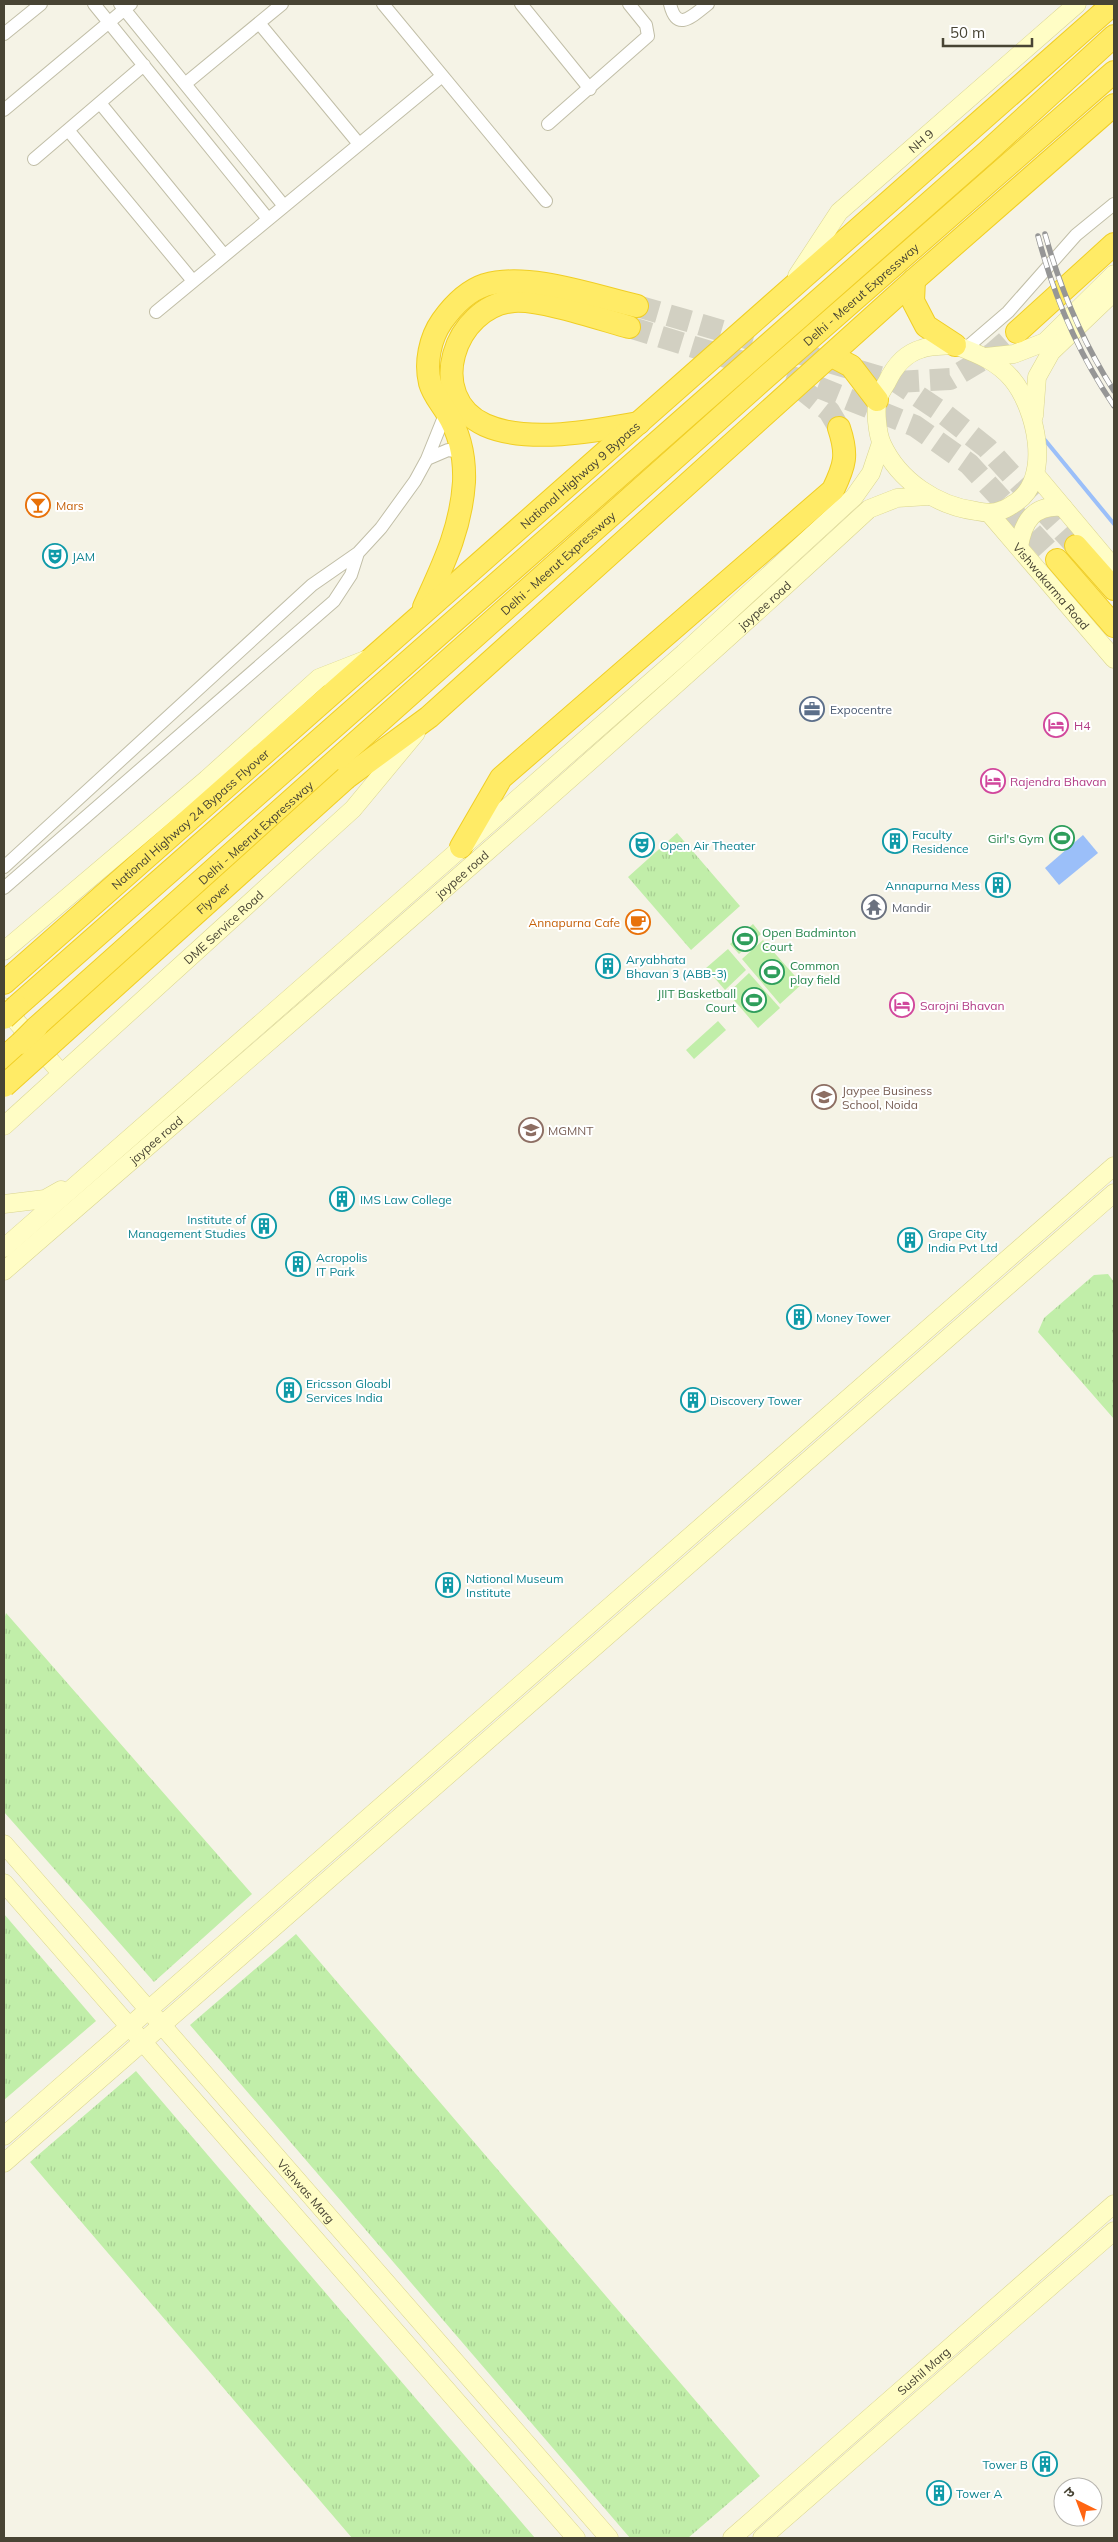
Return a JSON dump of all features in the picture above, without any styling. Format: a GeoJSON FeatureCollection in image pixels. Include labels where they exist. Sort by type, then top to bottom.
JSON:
{"type":"FeatureCollection","features":[{"type":"Feature","properties":{"kind":"highway","name":"National Highway 9 Bypass"},"geometry":{"type":"LineString","coordinates":[[374,656],[1113,4]]}},
{"type":"Feature","properties":{"kind":"highway","name":"Delhi - Meerut Expressway"},"geometry":{"type":"LineString","coordinates":[[8,1011],[987,152],[1114,36]]}},
{"type":"Feature","properties":{"kind":"highway","name":"Delhi - Meerut Expressway"},"geometry":{"type":"LineString","coordinates":[[4,1058],[760,382],[1114,72]]}},
{"type":"Feature","properties":{"kind":"highway","name":"Flyover"},"geometry":{"type":"LineString","coordinates":[[4,1086],[346,778],[430,716],[832,356],[914,280],[1114,105]]}},
{"type":"Feature","properties":{"kind":"highway"},"geometry":{"type":"LineString","coordinates":[[1017,332],[1114,244]]}},
{"type":"Feature","properties":{"kind":"highway"},"geometry":{"type":"LineString","coordinates":[[914,280],[913,301],[926,326],[960,347]]}},
{"type":"Feature","properties":{"kind":"highway"},"geometry":{"type":"LineString","coordinates":[[421,615],[457,532],[464,481],[462,452],[456,428],[430,382],[431,344],[437,327],[450,309],[464,297],[482,286],[500,282],[517,281],[554,287],[637,306]]}},
{"type":"Feature","properties":{"kind":"highway"},"geometry":{"type":"LineString","coordinates":[[629,327],[534,303],[515,301],[492,306],[469,325],[459,340],[451,364],[452,374],[456,393],[467,412],[476,420],[495,429],[541,435],[587,432],[640,423]]}},
{"type":"Feature","properties":{"kind":"highway"},"geometry":{"type":"LineString","coordinates":[[832,356],[851,366],[878,400]]}},
{"type":"Feature","properties":{"kind":"highway"},"geometry":{"type":"LineString","coordinates":[[461,847],[501,778],[833,490],[845,465],[844,445],[839,428]]}},
{"type":"Feature","properties":{"kind":"highway"},"geometry":{"type":"LineString","coordinates":[[1076,546],[1114,589]]}},
{"type":"Feature","properties":{"kind":"highway"},"geometry":{"type":"LineString","coordinates":[[1057,560],[1114,626]]}},
{"type":"Feature","properties":{"kind":"highway","name":"National Highway 24 Bypass Flyover"},"geometry":{"type":"LineString","coordinates":[[4,983],[374,656]]}},
{"type":"Feature","properties":{"kind":"street"},"geometry":{"type":"LineString","coordinates":[[4,34],[41,4]]}},
{"type":"Feature","properties":{"kind":"street"},"geometry":{"type":"LineString","coordinates":[[94,4],[268,219]]}},
{"type":"Feature","properties":{"kind":"street"},"geometry":{"type":"LineString","coordinates":[[185,84],[282,4]]}},
{"type":"Feature","properties":{"kind":"street"},"geometry":{"type":"LineString","coordinates":[[383,4],[546,201]]}},
{"type":"Feature","properties":{"kind":"street"},"geometry":{"type":"LineString","coordinates":[[521,4],[590,89]]}},
{"type":"Feature","properties":{"kind":"street"},"geometry":{"type":"LineString","coordinates":[[548,124],[648,36],[646,25],[629,4]]}},
{"type":"Feature","properties":{"kind":"street"},"geometry":{"type":"LineString","coordinates":[[670,4],[675,17],[681,21],[687,20],[708,4]]}},
{"type":"Feature","properties":{"kind":"street","name":"NH 9"},"geometry":{"type":"LineString","coordinates":[[785,295],[839,212],[1077,4]]}},
{"type":"Feature","properties":{"kind":"street"},"geometry":{"type":"LineString","coordinates":[[4,110],[109,22],[125,6],[185,84],[284,206]]}},
{"type":"Feature","properties":{"kind":"street"},"geometry":{"type":"LineString","coordinates":[[259,23],[359,144]]}},
{"type":"Feature","properties":{"kind":"street"},"geometry":{"type":"LineString","coordinates":[[34,158],[144,65]]}},
{"type":"Feature","properties":{"kind":"street"},"geometry":{"type":"LineString","coordinates":[[156,312],[442,76]]}},
{"type":"Feature","properties":{"kind":"street"},"geometry":{"type":"LineString","coordinates":[[100,103],[224,255]]}},
{"type":"Feature","properties":{"kind":"street"},"geometry":{"type":"LineString","coordinates":[[68,130],[193,281]]}},
{"type":"Feature","properties":{"kind":"street"},"geometry":{"type":"LineString","coordinates":[[960,347],[1008,312],[1076,235],[1114,204]]}},
{"type":"Feature","properties":{"kind":"street"},"geometry":{"type":"LineString","coordinates":[[986,357],[1014,354],[1045,342],[1114,274]]}},
{"type":"Feature","properties":{"kind":"street"},"geometry":{"type":"LineString","coordinates":[[1033,422],[1037,377],[1051,352],[1114,292]]}},
{"type":"Feature","properties":{"kind":"street"},"geometry":{"type":"LineString","coordinates":[[4,1248],[684,653],[854,497],[871,473],[882,443],[878,400],[894,368],[906,357],[922,348],[960,347],[986,357],[1012,379],[1023,396],[1037,437],[1036,474],[1021,499],[1002,511],[989,513],[944,504],[928,496],[910,480],[882,443]]}},
{"type":"Feature","properties":{"kind":"street"},"geometry":{"type":"LineString","coordinates":[[4,867],[312,585],[358,553],[400,503],[427,459],[446,412]]}},
{"type":"Feature","properties":{"kind":"street"},"geometry":{"type":"LineString","coordinates":[[427,459],[448,450],[462,452]]}},
{"type":"Feature","properties":{"kind":"street"},"geometry":{"type":"LineString","coordinates":[[1036,474],[1063,507],[1112,559]]}},
{"type":"Feature","properties":{"kind":"street","name":"jaypee road"},"geometry":{"type":"LineString","coordinates":[[4,1272],[261,1050],[434,895],[698,667],[869,509],[898,498],[928,496]]}},
{"type":"Feature","properties":{"kind":"street"},"geometry":{"type":"LineString","coordinates":[[1019,547],[1022,530],[1029,519],[1049,506],[1063,507]]}},
{"type":"Feature","properties":{"kind":"street","name":"Vishwakarma Road"},"geometry":{"type":"LineString","coordinates":[[989,513],[1114,659]]}},
{"type":"Feature","properties":{"kind":"street"},"geometry":{"type":"LineString","coordinates":[[4,888],[334,600],[351,575],[358,553]]}},
{"type":"Feature","properties":{"kind":"street"},"geometry":{"type":"LineString","coordinates":[[684,653],[698,667]]}},
{"type":"Feature","properties":{"kind":"street"},"geometry":{"type":"LineString","coordinates":[[4,952],[207,779],[319,678],[374,656]]}},
{"type":"Feature","properties":{"kind":"street","name":"DME Service Road"},"geometry":{"type":"LineString","coordinates":[[4,1126],[353,809],[430,716]]}},
{"type":"Feature","properties":{"kind":"street"},"geometry":{"type":"LineString","coordinates":[[42,832],[52,846]]}},
{"type":"Feature","properties":{"kind":"street"},"geometry":{"type":"LineString","coordinates":[[422,882],[434,895]]}},
{"type":"Feature","properties":{"kind":"street"},"geometry":{"type":"LineString","coordinates":[[8,1011],[62,1073]]}},
{"type":"Feature","properties":{"kind":"street"},"geometry":{"type":"LineString","coordinates":[[4,2136],[1114,1166]]}},
{"type":"Feature","properties":{"kind":"street"},"geometry":{"type":"LineString","coordinates":[[4,1204],[44,1199],[82,1179]]}},
{"type":"Feature","properties":{"kind":"street"},"geometry":{"type":"LineString","coordinates":[[4,2163],[1114,1193]]}},
{"type":"Feature","properties":{"kind":"street","name":"Vishwas Marg"},"geometry":{"type":"LineString","coordinates":[[4,1844],[609,2538]]}},
{"type":"Feature","properties":{"kind":"street","name":"Vishwas Marg"},"geometry":{"type":"LineString","coordinates":[[4,1883],[576,2538]]}},
{"type":"Feature","properties":{"kind":"street","name":"Sushil Marg"},"geometry":{"type":"LineString","coordinates":[[732,2538],[1114,2204]]}},
{"type":"Feature","properties":{"kind":"street","name":"Sushil Marg"},"geometry":{"type":"LineString","coordinates":[[762,2538],[1114,2230]]}},
{"type":"Feature","properties":{"kind":"green space"},"geometry":{"type":"Polygon","coordinates":[[[677,833],[740,906],[691,950],[628,877],[677,833]]]}},
{"type":"Feature","properties":{"kind":"green space","name":"Open Badminton Court"},"geometry":{"type":"Polygon","coordinates":[[[753,924],[761,934],[739,954],[730,944],[753,924]]]}},
{"type":"Feature","properties":{"kind":"green space","name":"Common play field"},"geometry":{"type":"Polygon","coordinates":[[[763,940],[802,984],[780,1004],[742,959],[763,940]]]}},
{"type":"Feature","properties":{"kind":"green space"},"geometry":{"type":"Polygon","coordinates":[[[728,949],[746,970],[725,990],[706,968],[728,949]]]}},
{"type":"Feature","properties":{"kind":"green space","name":"JIIT Basketball Court"},"geometry":{"type":"Polygon","coordinates":[[[749,973],[780,1008],[758,1028],[728,993],[749,973]]]}},
{"type":"Feature","properties":{"kind":"green space"},"geometry":{"type":"Polygon","coordinates":[[[718,1021],[726,1030],[694,1059],[686,1050],[718,1021]]]}},
{"type":"Feature","properties":{"kind":"green space"},"geometry":{"type":"Polygon","coordinates":[[[1108,1274],[1114,1282],[1114,1419],[1038,1332],[1044,1318],[1094,1275],[1108,1274]]]}},
{"type":"Feature","properties":{"kind":"green space"},"geometry":{"type":"Polygon","coordinates":[[[6,1613],[252,1894],[154,1982],[4,1812],[4,1620],[6,1613]]]}},
{"type":"Feature","properties":{"kind":"green space"},"geometry":{"type":"Polygon","coordinates":[[[4,1914],[96,2021],[4,2100],[4,1914]]]}},
{"type":"Feature","properties":{"kind":"green space"},"geometry":{"type":"Polygon","coordinates":[[[296,1934],[760,2476],[688,2538],[630,2538],[190,2025],[296,1934]]]}},
{"type":"Feature","properties":{"kind":"green space"},"geometry":{"type":"Polygon","coordinates":[[[136,2071],[535,2538],[352,2538],[30,2162],[136,2071]]]}},
{"type":"Feature","properties":{"kind":"water"},"geometry":{"type":"Polygon","coordinates":[[[1083,835],[1098,853],[1059,885],[1045,868],[1083,835]]]}},
{"type":"Feature","properties":{"kind":"waterway"},"geometry":{"type":"LineString","coordinates":[[1045,440],[1114,524]]}},
{"type":"Feature","properties":{"kind":"tunnel"},"geometry":{"type":"LineString","coordinates":[[637,306],[897,382],[943,413],[987,448],[1076,546]]}},
{"type":"Feature","properties":{"kind":"tunnel"},"geometry":{"type":"LineString","coordinates":[[629,327],[798,379],[915,426],[969,464],[1057,560]]}},
{"type":"Feature","properties":{"kind":"tunnel"},"geometry":{"type":"LineString","coordinates":[[897,382],[950,379],[992,354],[1017,332]]}},
{"type":"Feature","properties":{"kind":"tunnel"},"geometry":{"type":"LineString","coordinates":[[799,387],[829,411],[839,428]]}},
{"type":"Feature","properties":{"kind":"railway"},"geometry":{"type":"LineString","coordinates":[[1045,234],[1065,296],[1082,334],[1114,391]]}},
{"type":"Feature","properties":{"kind":"railway"},"geometry":{"type":"LineString","coordinates":[[1038,236],[1044,259],[1068,324],[1089,366],[1114,406]]}},
{"type":"Feature","properties":{"kind":"place","name":"Mars"},"geometry":{"type":"Point","coordinates":[38,505]}},
{"type":"Feature","properties":{"kind":"place","name":"JAM"},"geometry":{"type":"Point","coordinates":[55,556]}},
{"type":"Feature","properties":{"kind":"place","name":"Expocentre"},"geometry":{"type":"Point","coordinates":[812,709]}},
{"type":"Feature","properties":{"kind":"place","name":"H4"},"geometry":{"type":"Point","coordinates":[1056,725]}},
{"type":"Feature","properties":{"kind":"place","name":"Rajendra Bhavan"},"geometry":{"type":"Point","coordinates":[993,781]}},
{"type":"Feature","properties":{"kind":"place","name":"Girl's Gym"},"geometry":{"type":"Point","coordinates":[1062,838]}},
{"type":"Feature","properties":{"kind":"place","name":"Faculty Residence"},"geometry":{"type":"Point","coordinates":[895,841]}},
{"type":"Feature","properties":{"kind":"place","name":"Open Air Theater"},"geometry":{"type":"Point","coordinates":[642,845]}},
{"type":"Feature","properties":{"kind":"place","name":"Annapurna Mess"},"geometry":{"type":"Point","coordinates":[998,885]}},
{"type":"Feature","properties":{"kind":"place","name":"Mandir"},"geometry":{"type":"Point","coordinates":[874,907]}},
{"type":"Feature","properties":{"kind":"place","name":"Annapurna Cafe"},"geometry":{"type":"Point","coordinates":[638,922]}},
{"type":"Feature","properties":{"kind":"place","name":"Open Badminton Court"},"geometry":{"type":"Point","coordinates":[745,939]}},
{"type":"Feature","properties":{"kind":"place","name":"Aryabhata Bhavan 3 (ABB-3)"},"geometry":{"type":"Point","coordinates":[608,966]}},
{"type":"Feature","properties":{"kind":"place","name":"Common play field"},"geometry":{"type":"Point","coordinates":[772,972]}},
{"type":"Feature","properties":{"kind":"place","name":"JIIT Basketball Court"},"geometry":{"type":"Point","coordinates":[754,1000]}},
{"type":"Feature","properties":{"kind":"place","name":"Sarojni Bhavan"},"geometry":{"type":"Point","coordinates":[902,1005]}},
{"type":"Feature","properties":{"kind":"place","name":"Jaypee Business School, Noida"},"geometry":{"type":"Point","coordinates":[824,1097]}},
{"type":"Feature","properties":{"kind":"place","name":"MGMNT"},"geometry":{"type":"Point","coordinates":[531,1130]}},
{"type":"Feature","properties":{"kind":"place","name":"IMS Law College"},"geometry":{"type":"Point","coordinates":[342,1199]}},
{"type":"Feature","properties":{"kind":"place","name":"Institute of Management Studies"},"geometry":{"type":"Point","coordinates":[264,1226]}},
{"type":"Feature","properties":{"kind":"place","name":"Grape City India Pvt Ltd"},"geometry":{"type":"Point","coordinates":[910,1240]}},
{"type":"Feature","properties":{"kind":"place","name":"Acropolis IT Park"},"geometry":{"type":"Point","coordinates":[298,1264]}},
{"type":"Feature","properties":{"kind":"place","name":"Money Tower"},"geometry":{"type":"Point","coordinates":[799,1317]}},
{"type":"Feature","properties":{"kind":"place","name":"Ericsson Gloabl Services India"},"geometry":{"type":"Point","coordinates":[289,1390]}},
{"type":"Feature","properties":{"kind":"place","name":"Discovery Tower"},"geometry":{"type":"Point","coordinates":[693,1400]}},
{"type":"Feature","properties":{"kind":"place","name":"National Museum Institute"},"geometry":{"type":"Point","coordinates":[448,1585]}},
{"type":"Feature","properties":{"kind":"place","name":"Tower B"},"geometry":{"type":"Point","coordinates":[1045,2464]}},
{"type":"Feature","properties":{"kind":"place","name":"Tower A"},"geometry":{"type":"Point","coordinates":[939,2493]}}]}
